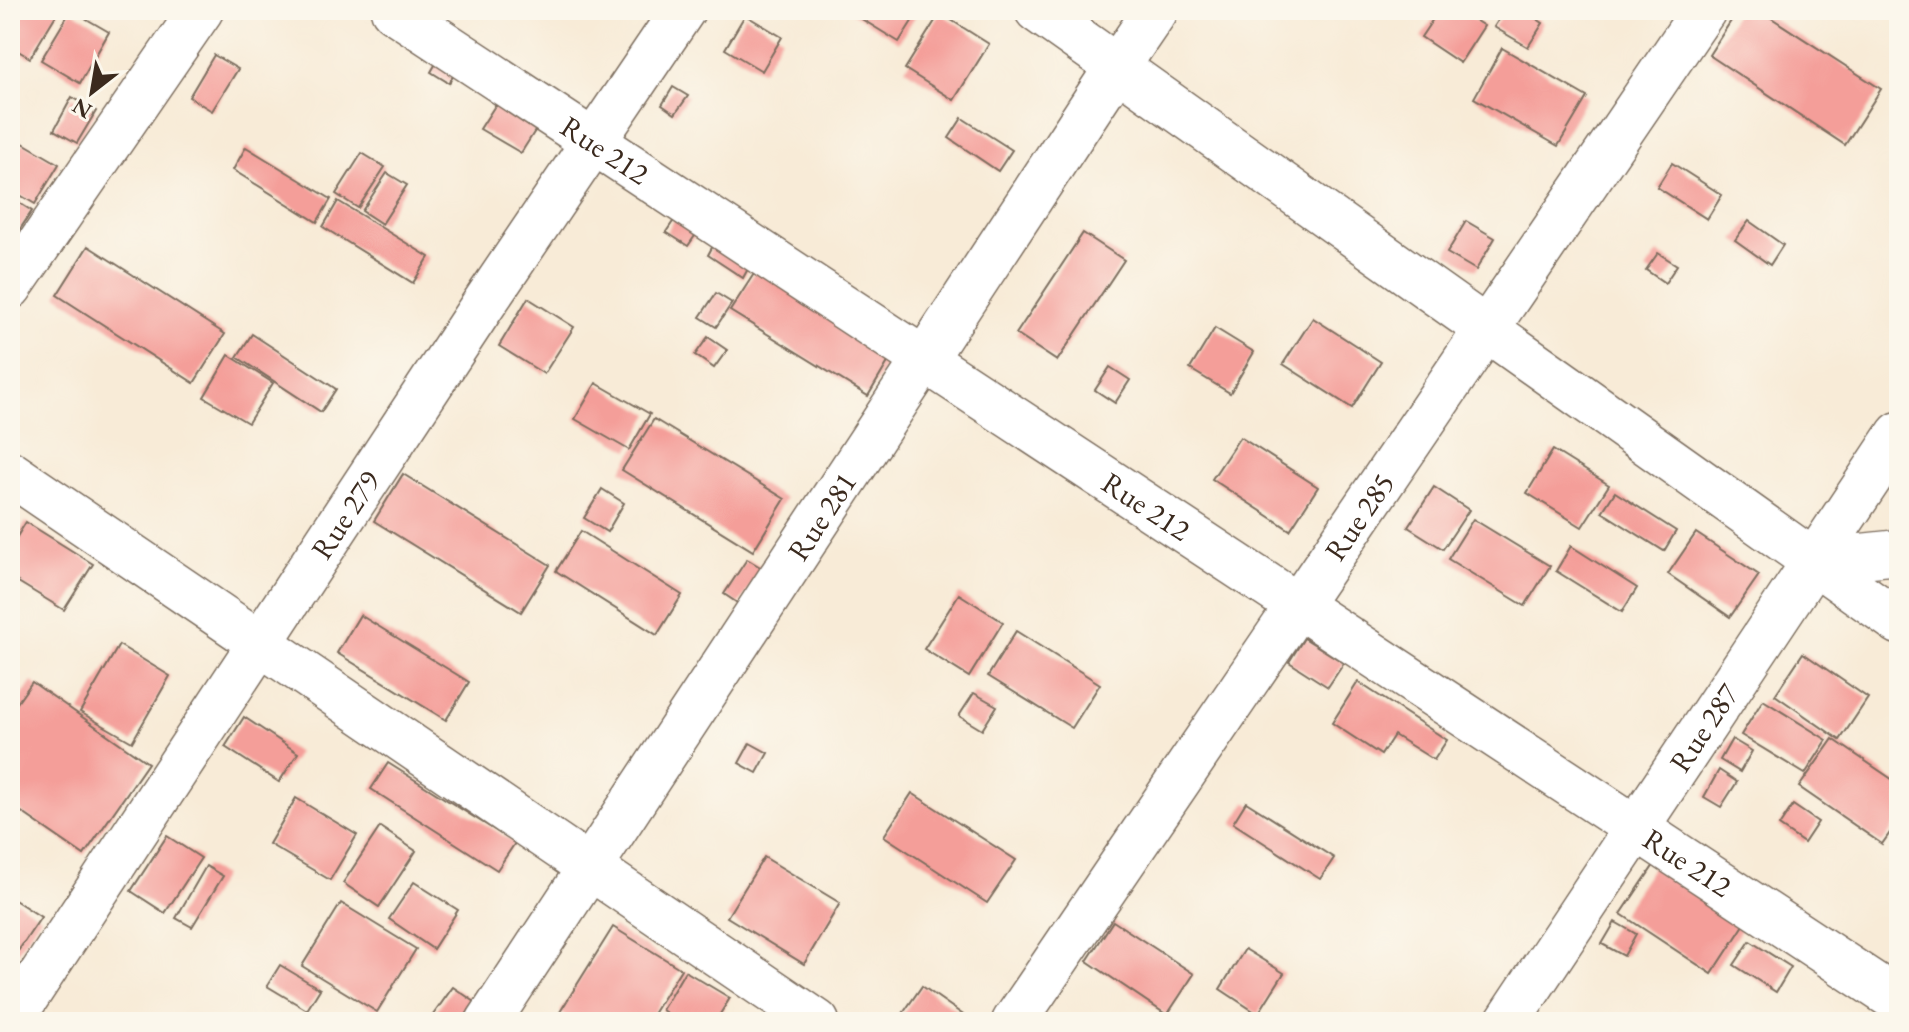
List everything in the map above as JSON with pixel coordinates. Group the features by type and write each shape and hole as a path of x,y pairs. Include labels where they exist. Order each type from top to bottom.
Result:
{"street":[{"path":"10,287 201,10"},
{"name":"Rue 212","path":"393,10 1899,1001"},
{"name":"Rue 279","path":"10,1022 481,308 683,10"},
{"path":"1037,10 1899,622"},
{"name":"Rue 281","path":"488,1022 1156,10"},
{"name":"Rue 285","path":"1014,1022 1704,10"},
{"name":"Rue 287","path":"1507,1022 1899,434"},
{"path":"10,473 817,1022"},
{"path":"1814,561 1899,552"}],"building":[{"path":"10,10 59,10 30,58 10,46"},
{"path":"71,10 109,32 80,83 41,60"},
{"path":"847,10 919,10 899,42"},
{"path":"1439,10 1459,10 1484,26 1460,63 1421,37"},
{"path":"1505,10 1523,10 1543,23 1528,47 1494,27"},
{"path":"1738,10 1759,10 1881,89 1845,145 1709,55"},
{"path":"940,13 989,44 954,100 905,69"},
{"path":"745,15 782,37 762,71 725,49"},
{"path":"446,46 464,57 449,83 431,72"},
{"path":"1502,48 1587,97 1558,146 1474,98"},
{"path":"214,55 238,69 212,111 189,97"},
{"path":"673,87 688,96 675,114 662,105"},
{"path":"505,90 545,115 521,153 480,129"},
{"path":"72,97 96,111 77,143 54,130"},
{"path":"962,118 1012,150 998,171 949,138"},
{"path":"23,143 59,164 35,204 10,189 10,164"},
{"path":"246,147 331,199 317,222 233,170"},
{"path":"362,153 385,167 358,208 336,194"},
{"path":"1672,163 1722,195 1707,219 1657,187"},
{"path":"387,173 407,185 382,224 362,211"},
{"path":"10,197 32,211 10,244"},
{"path":"338,201 429,257 413,283 323,227"},
{"path":"679,213 701,227 688,246 666,232"},
{"path":"1466,221 1495,238 1476,270 1447,253"},
{"path":"1749,221 1783,245 1770,265 1735,240"},
{"path":"1083,233 1124,260 1057,361 1016,334"},
{"path":"715,242 750,265 743,278 708,255"},
{"path":"88,246 225,334 194,383 57,295"},
{"path":"1658,253 1677,265 1665,283 1646,270"},
{"path":"757,269 894,352 868,396 730,311"},
{"path":"716,293 732,303 716,327 700,317"},
{"path":"528,298 574,327 544,374 499,346"},
{"path":"1313,318 1381,362 1352,408 1283,364"},
{"path":"1215,328 1254,352 1230,393 1190,369"},
{"path":"252,334 336,389 321,412 237,357"},
{"path":"708,337 727,350 714,368 695,355"},
{"path":"229,355 273,383 248,423 204,397"},
{"path":"1110,367 1130,380 1115,403 1095,390"},
{"path":"596,383 650,414 629,450 575,419"},
{"path":"654,419 785,499 753,551 622,470"},
{"path":"1240,437 1318,487 1290,530 1212,479"},
{"path":"1553,450 1609,485 1582,527 1527,493"},
{"path":"403,474 550,565 521,612 374,521"},
{"path":"1434,487 1469,510 1443,549 1408,527"},
{"path":"602,489 624,503 607,532 584,518"},
{"path":"1615,492 1676,531 1664,551 1602,512"},
{"path":"1473,519 1550,566 1525,606 1448,559"},
{"path":"26,522 93,564 64,610 10,577 10,548"},
{"path":"581,531 682,595 657,635 556,571"},
{"path":"1696,533 1759,575 1730,617 1668,574"},
{"path":"1571,546 1637,588 1622,612 1556,571"},
{"path":"747,559 762,568 739,604 724,594"},
{"path":"959,594 1003,622 969,677 924,649"},
{"path":"360,615 469,682 446,720 337,653"},
{"path":"1016,631 1100,684 1072,728 988,676"},
{"path":"1304,638 1344,663 1328,687 1289,662"},
{"path":"119,645 170,676 132,742 80,712"},
{"path":"1803,653 1868,698 1840,740 1775,695"},
{"path":"32,682 148,763 84,855 10,804 10,713"},
{"path":"1358,682 1447,740 1434,760 1394,735 1381,755 1332,723"},
{"path":"974,693 997,706 982,730 959,716"},
{"path":"1763,700 1827,740 1805,774 1741,735"},
{"path":"244,717 298,753 279,782 225,747"},
{"path":"1732,739 1752,751 1740,772 1720,760"},
{"path":"1833,739 1899,784 1899,820 1882,844 1799,787"},
{"path":"750,743 768,753 757,773 739,763"},
{"path":"388,763 515,843 497,870 371,789"},
{"path":"1719,770 1737,782 1721,807 1704,797"},
{"path":"912,793 1016,860 987,903 884,836"},
{"path":"296,798 357,835 330,880 269,844"},
{"path":"1246,802 1334,858 1320,879 1233,823"},
{"path":"1793,805 1818,822 1804,843 1779,826"},
{"path":"380,827 416,851 379,907 343,883"},
{"path":"167,836 201,858 165,913 131,891"},
{"path":"764,857 840,903 804,964 727,917"},
{"path":"1654,865 1744,925 1712,974 1621,914"},
{"path":"206,866 223,876 192,927 176,918"},
{"path":"414,882 458,910 433,949 389,919"},
{"path":"10,897 41,917 10,963"},
{"path":"341,903 416,949 377,1012 302,966"},
{"path":"1113,921 1194,974 1167,1015 1087,961"},
{"path":"1615,922 1636,934 1624,956 1602,944"},
{"path":"613,927 681,969 648,1022 575,1022 560,1012"},
{"path":"1750,941 1791,967 1776,992 1734,965"},
{"path":"1245,949 1284,973 1258,1014 1220,989"},
{"path":"280,965 320,989 307,1010 267,986"},
{"path":"685,971 730,998 715,1022 681,1022 662,1010"},
{"path":"922,986 969,1019 967,1022 897,1022"},
{"path":"453,987 475,1002 461,1022 428,1022"}]}
